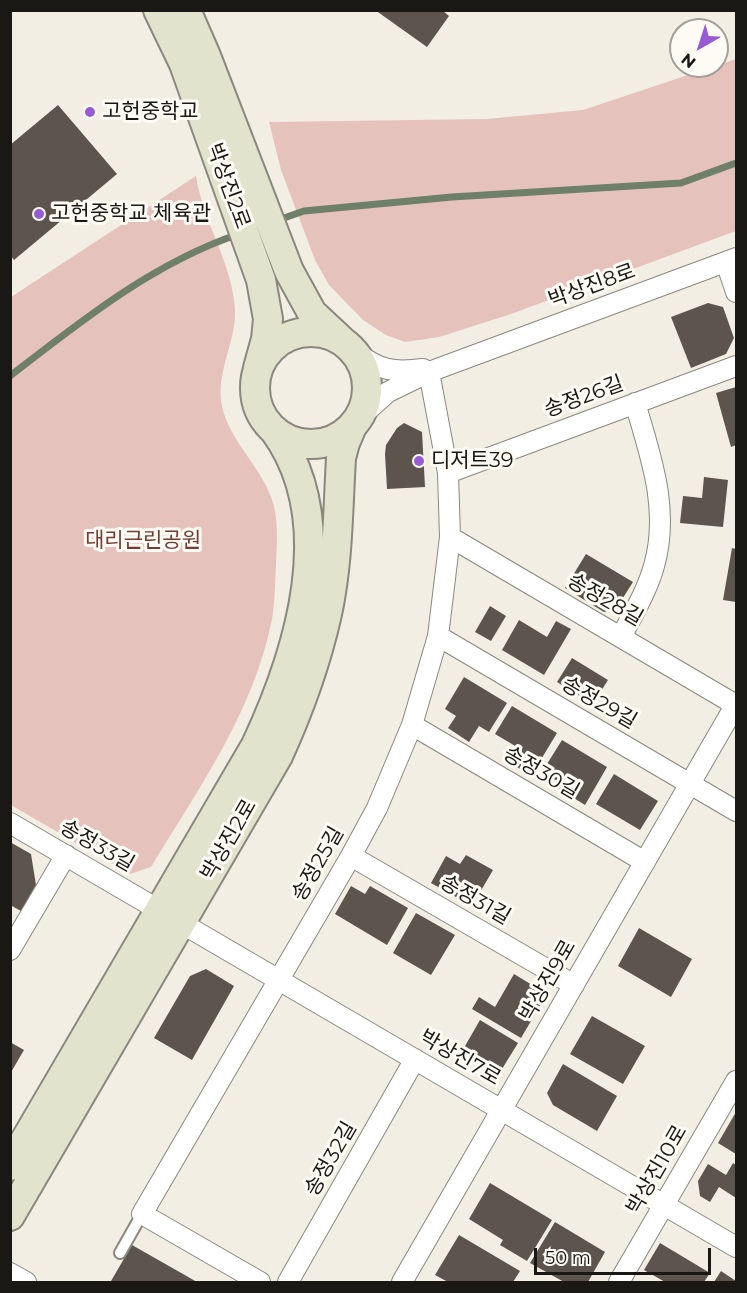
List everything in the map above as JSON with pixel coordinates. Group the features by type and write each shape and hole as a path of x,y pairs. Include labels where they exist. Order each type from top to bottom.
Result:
{"street":[{"name":"박상진2로","path":"10,1166 170,916 278,756 299,711 315,662 327,612 342,458 367,400 367,383 363,367 348,346 312,313 297,288 279,243 244,193 158,10"},
{"name":"박상진2로","path":"10,1216 170,916 256,745 276,702 303,607 308,566 307,510 302,487 286,447 263,418 256,402 255,385 267,339 268,319 261,280 252,253 244,193 206,56 186,10"},
{"name":"박상진8로","path":"356,422 388,392 429,372 731,260"},
{"path":"731,260 736,292"},
{"path":"258,369 266,354 278,342 293,335 310,332 327,334 348,346"},
{"name":"박상진8로","path":"348,346 372,364 388,371 406,371 464,359"},
{"name":"송정26길","path":"448,473 736,366"},
{"name":"송정25길","path":"142,1214 351,856 377,808 412,725 438,636 450,537 448,473 429,372"},
{"path":"621,637 645,591 654,565 659,537 658,485 635,403"},
{"name":"박상진2로","path":"274,430 288,440 304,445 321,444 337,439 356,422"},
{"name":"송정28길","path":"450,537 736,704"},
{"name":"송정29길","path":"438,636 736,811"},
{"name":"박상진9로","path":"402,1282 736,704"},
{"name":"송정30길","path":"412,725 645,862"},
{"name":"송정33길","path":"10,823 170,916"},
{"path":"10,950 66,855"},
{"name":"송정31길","path":"351,856 574,985"},
{"name":"박상진7로","path":"170,916 736,1247"},
{"name":"송정32길","path":"288,1282 415,1059"},
{"name":"박상진10로","path":"619,1282 736,1082"},
{"path":"142,1214 260,1282"},
{"path":"10,1274 26,1282"}],"lane":[{"path":"120,1252 142,1214"}],"green space":[{"path":"736,59 736,231 511,314 439,337 405,342 386,335 363,320 329,285 315,260 281,170 269,122 486,119 583,110 679,78 729,78 729,61"},
{"name":"대리근린공원","path":"196,176 205,210 229,277 235,311 232,336 222,374 221,400 224,414 228,425 266,486 275,513 277,539 274,605 264,653 223,748 151,867 130,874 11,805 11,297"}],"building":[{"path":"375,10 442,10 449,16 427,47"},
{"name":"고헌중학교 체육관","path":"58,105 117,174 14,260 10,255 10,145"},
{"path":"708,303 723,307 734,338 726,354 691,368 671,317"},
{"path":"736,387 736,445 731,447 716,393"},
{"path":"404,423 422,432 425,487 387,489 386,445 397,428"},
{"path":"704,477 728,480 723,527 680,523 683,496 702,498"},
{"path":"732,548 736,549 736,602 723,600"},
{"path":"586,554 633,582 616,609 604,612 565,588"},
{"path":"490,606 506,616 491,641 475,632"},
{"path":"519,620 547,637 556,621 571,629 544,675 502,650"},
{"path":"572,658 608,680 593,704 557,682"},
{"path":"464,677 507,703 489,732 479,726 469,742 448,728 456,716 445,709"},
{"path":"512,706 557,733 531,776 514,765 522,750 495,734"},
{"path":"562,740 607,767 585,805 558,788 561,783 542,772"},
{"path":"614,774 658,801 640,830 596,804"},
{"path":"10,842 31,854 36,885 21,911 10,905"},
{"path":"466,855 493,870 472,906 431,883 446,856 460,864"},
{"path":"351,886 365,894 370,886 408,908 387,945 335,914"},
{"path":"416,913 455,935 431,975 393,953"},
{"path":"639,928 692,959 671,997 618,966"},
{"path":"206,969 234,986 192,1060 154,1038 190,976"},
{"path":"514,974 547,994 521,1038 472,1009 479,997 495,1007"},
{"path":"592,1016 645,1046 623,1084 570,1054"},
{"path":"480,1020 518,1043 502,1069 496,1065 492,1071 461,1053"},
{"path":"10,1042 24,1050 10,1074"},
{"path":"563,1064 617,1096 597,1131 553,1105 547,1093"},
{"path":"736,1112 736,1154 718,1143"},
{"path":"733,1163 736,1165 736,1198 719,1187 710,1202 700,1196 698,1181 708,1164 726,1175"},
{"path":"490,1183 552,1220 527,1261 500,1245 503,1240 469,1219"},
{"path":"555,1222 605,1252 588,1282 564,1282 530,1263"},
{"path":"459,1235 520,1271 513,1282 448,1282 435,1275"},
{"path":"660,1243 710,1273 704,1282 665,1282 644,1270"},
{"path":"132,1245 197,1282 111,1281"},
{"path":"721,1271 736,1281 736,1282 714,1282"}],"waterway":[{"path":"278,220 304,211 452,197 681,183 736,163"},
{"path":"10,376 91,315 147,277 207,246 239,234"}],"place":[{"name":"고헌중학교","path":"90,112"},
{"name":"고헌중학교 체육관","path":"39,214"},
{"name":"디저트39","path":"419,461"}]}
